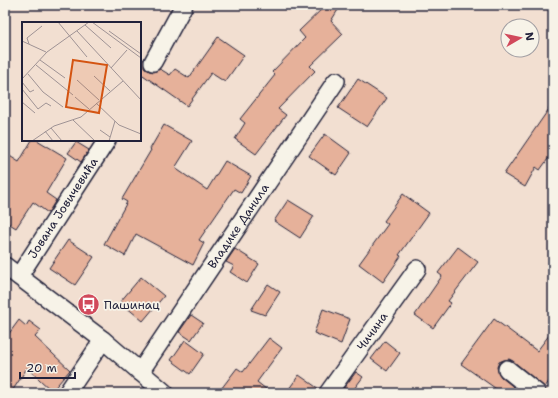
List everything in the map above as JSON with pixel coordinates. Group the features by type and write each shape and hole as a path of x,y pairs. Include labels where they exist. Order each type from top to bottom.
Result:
{"street":[{"path":"153,62 184,5"},
{"name":"Владике Данила","path":"140,372 336,81"},
{"name":"Јована Јовичевића","path":"19,276 106,141"},
{"path":"5,266 103,340 165,393"},
{"name":"Чичина","path":"328,393 417,269"},
{"path":"66,393 103,340"},
{"path":"507,370 537,393"}],"building":[{"path":"326,5 341,5 331,21 343,34 310,66 315,71 278,109 286,115 256,154 235,139 245,123 240,119 275,75 272,72 305,38 299,31"},
{"path":"218,37 244,55 225,82 211,73 187,106 141,74 141,58 144,60 144,67 149,71 154,72 160,69 170,75 175,69 189,78"},
{"path":"358,79 387,98 367,127 338,108"},
{"path":"553,103 553,152 540,170 536,167 525,187 504,174"},
{"path":"164,125 192,141 175,168 207,190 225,161 251,176 241,193 234,189 199,240 204,243 193,265 136,234 125,256 104,244 127,202 122,199"},
{"path":"325,134 351,153 336,175 309,156"},
{"path":"31,141 39,141 67,158 46,193 56,200 48,213 33,202 16,228 5,221 5,153 19,162"},
{"path":"76,142 89,150 81,162 68,153"},
{"path":"403,194 429,213 399,255 401,256 383,282 359,264 388,224 384,221"},
{"path":"288,200 314,216 300,238 274,221"},
{"path":"68,240 94,257 75,285 49,268"},
{"path":"458,247 478,262 448,301 451,303 433,328 415,315 442,276 438,273"},
{"path":"235,249 259,264 247,283 230,272 234,266 226,262"},
{"path":"141,277 164,296 143,321 120,302"},
{"path":"268,284 280,292 265,315 251,310"},
{"path":"323,309 350,319 341,344 314,333"},
{"path":"191,315 203,323 191,340 179,332"},
{"path":"494,319 537,351 553,330 553,376 545,387 509,359 499,362 497,367 498,372 501,377 521,393 502,393 461,364"},
{"path":"19,320 26,326 29,321 41,330 35,337 70,370 52,391 27,368 11,393 5,393 5,339"},
{"path":"269,338 282,348 257,382 271,393 218,393 237,368 243,372"},
{"path":"185,340 204,354 190,374 171,360"},
{"path":"385,341 400,353 387,371 371,359"},
{"path":"356,372 363,377 351,393 340,393"},
{"path":"299,375 319,389 318,393 286,393"}],"place":[{"name":"Пашинац","path":"89,305"}]}
